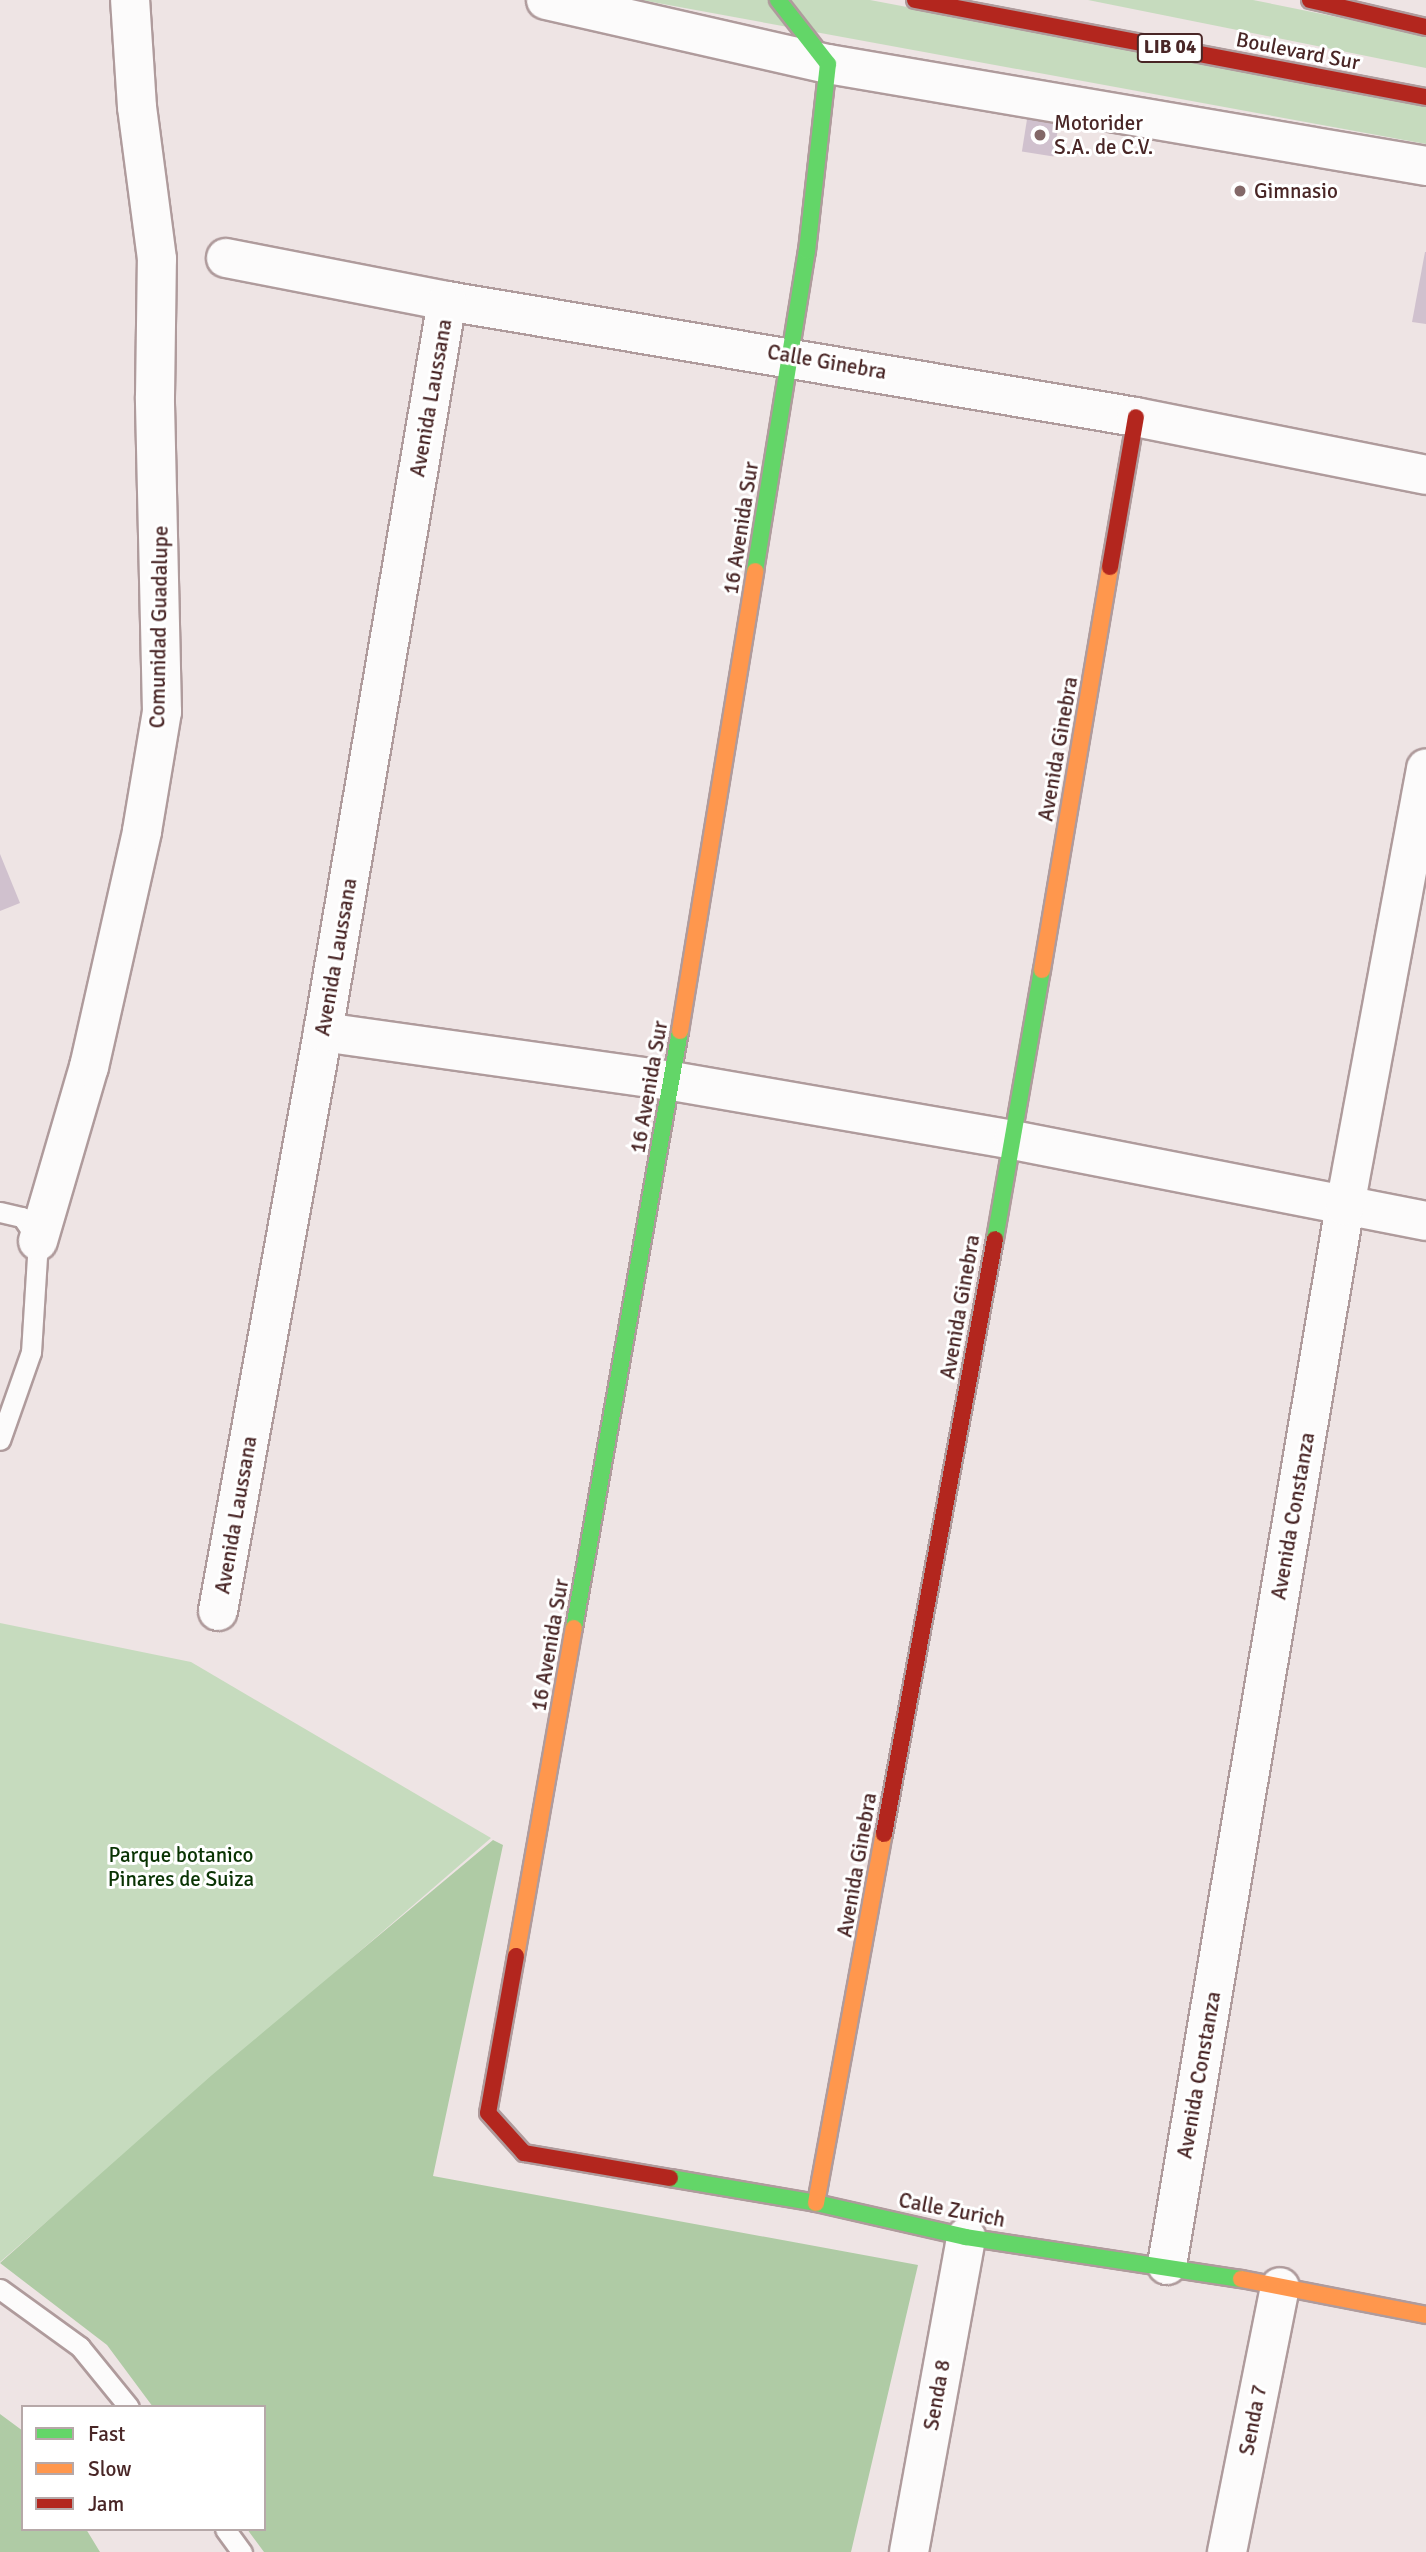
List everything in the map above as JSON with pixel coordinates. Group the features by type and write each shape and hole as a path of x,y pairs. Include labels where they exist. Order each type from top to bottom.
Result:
{"main road":[{"path":"778,0 828,64"},
{"name":"Boulevard Sur","path":"915,0 1426,97"},
{"path":"1310,0 1426,27"},
{"name":"16 Avenida Sur","path":"488,2113 672,1080 790,355 828,64"},
{"name":"Avenida Ginebra","path":"816,2203 1013,1140 1136,417"},
{"name":"Calle Zurich","path":"488,2113 524,2153 816,2203 966,2237 1167,2265 1426,2315"}],"street":[{"name":"Comunidad Guadalupe","path":"38,1241 89,1067 142,831 162,712 157,259 137,107 130,0"},
{"path":"546,0 828,64 1426,166"},
{"name":"Calle Ginebra","path":"226,258 447,301 790,355 1136,417 1426,475"},
{"name":"Avenida Laussana","path":"218,1611 323,1032 447,301"},
{"name":"Avenida Constanza","path":"1167,2265 1345,1206 1426,768"},
{"path":"323,1032 672,1080 1013,1140 1426,1221"},
{"name":"Senda 8","path":"909,2552 966,2237"},
{"name":"Senda 7","path":"1227,2552 1280,2287"}],"lane":[{"path":"0,1212 22,1217 38,1241 31,1352 0,1440"},
{"path":"0,2290 80,2347 127,2405"},
{"path":"226,2531 242,2552"}],"green space":[{"path":"641,0 870,0 1426,105 1426,144"},
{"path":"1088,0 1253,0 1426,35 1426,68"},
{"name":"Parque botanico Pinares de Suiza","path":"0,1623 191,1662 491,1838 0,2262"},
{"path":"493,1840 503,1845 433,2176 918,2265 851,2552 264,2552 248,2531 266,2531 266,2405 152,2405 107,2345 0,2263 212,2075"},
{"path":"0,2414 21,2430 21,2531 87,2531 100,2552 0,2552"}],"building":[{"name":"Motorider S.A. de C.V.","path":"1028,113 1060,118 1054,157 1022,152"},
{"path":"1426,252 1426,324 1412,322"},
{"path":"0,854 20,903 0,911"}],"traffic: fast":[{"path":"778,0 828,64"},
{"path":"755,571 807,251 828,64"},
{"path":"995,1239 1042,970"},
{"path":"574,1628 680,1031"},
{"path":"670,2178 816,2203 966,2237 1241,2279"}],"traffic: slow":[{"path":"1042,970 1110,567"},
{"path":"680,1031 755,571"},
{"path":"516,1956 574,1628"},
{"path":"816,2203 884,1834"},
{"path":"1241,2279 1426,2315"}],"traffic: jam":[{"path":"915,0 1426,97"},
{"path":"1310,0 1426,27"},
{"path":"1110,567 1136,417"},
{"path":"884,1834 995,1239"},
{"path":"516,1956 488,2113 524,2153 670,2178"}],"place":[{"name":"Motorider S.A. de C.V.","path":"1040,135"},
{"name":"Gimnasio","path":"1240,191"}]}
